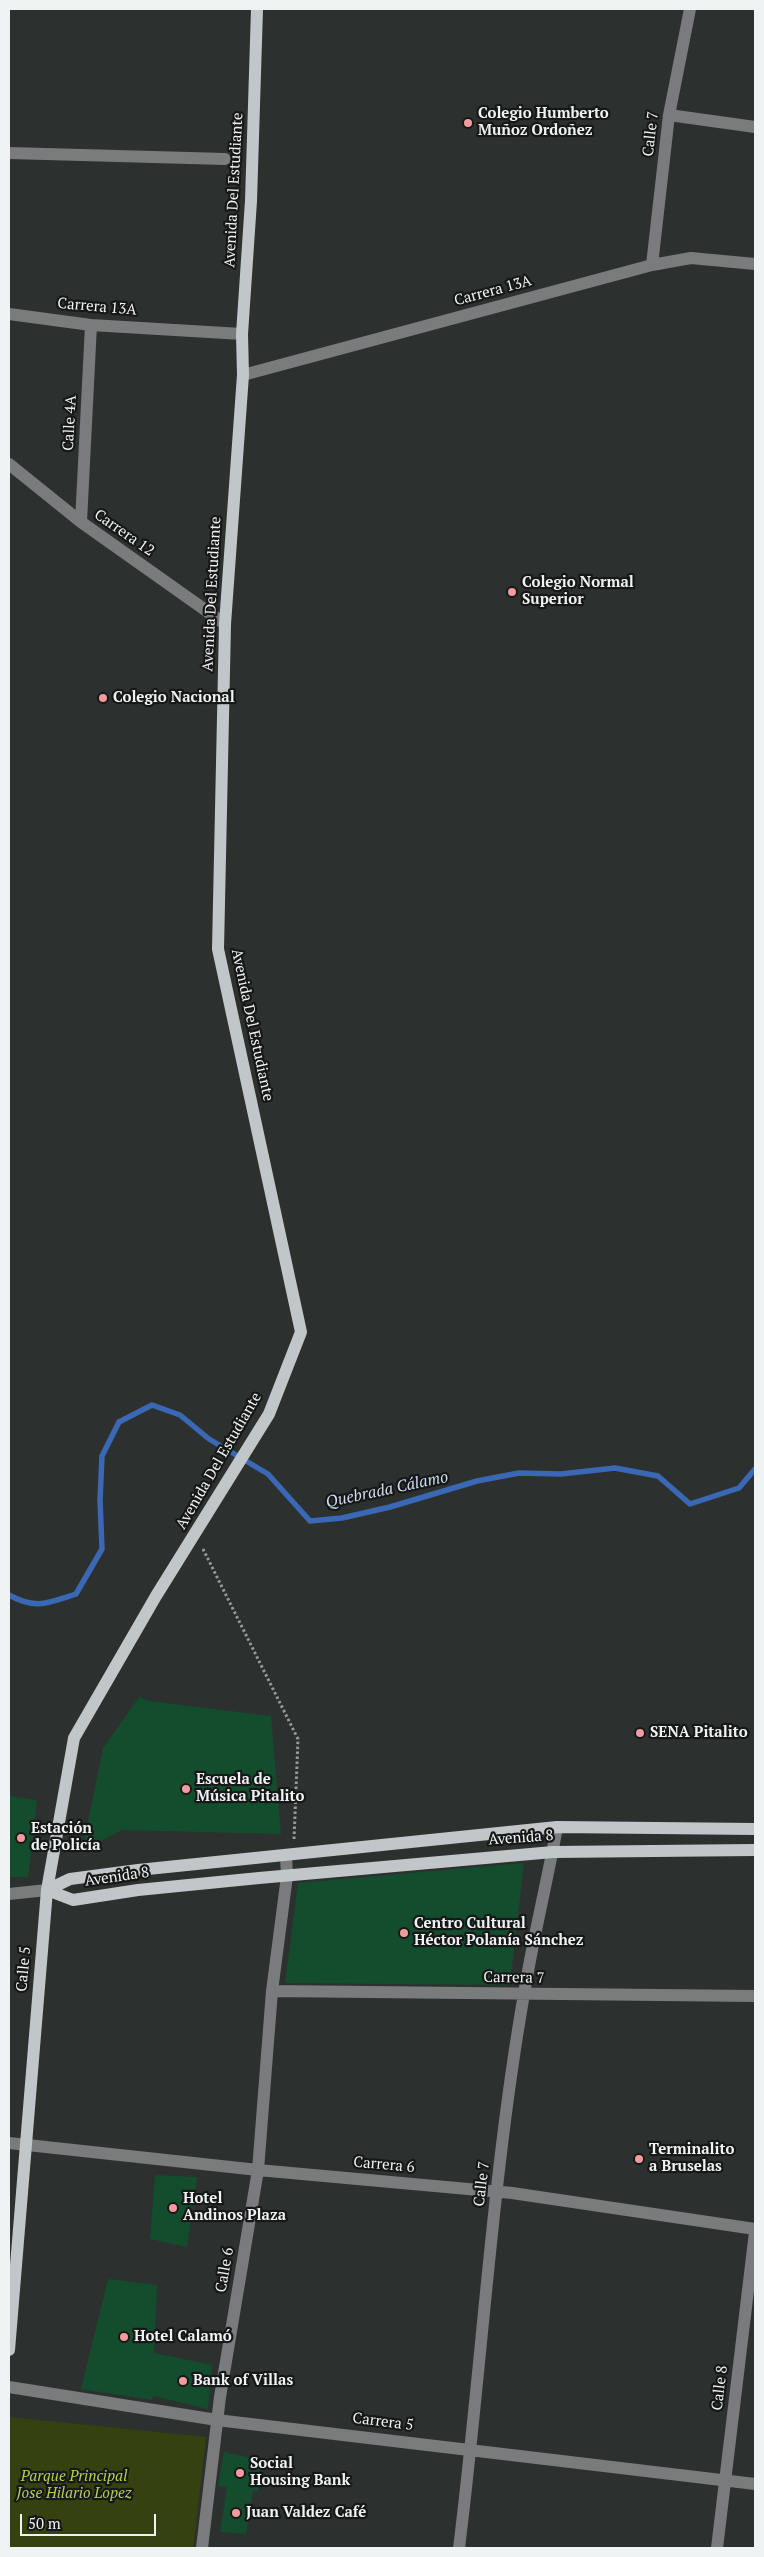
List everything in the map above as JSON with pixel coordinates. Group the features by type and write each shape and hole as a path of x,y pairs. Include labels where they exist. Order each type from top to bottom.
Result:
{"main road":[{"name":"Avenida Del Estudiante","path":"47,1890 74,1738 156,1596 231,1479 269,1414 301,1332 218,949 224,624 243,375 242,334 251,201 257,9"},
{"name":"Avenida 8","path":"47,1890 70,1879 557,1827 755,1829"},
{"name":"Avenida 8","path":"47,1890 73,1900 138,1890 553,1852 755,1850"},
{"name":"Calle 5","path":"9,2350 47,1890"}],"street":[{"name":"Calle 7","path":"652,265 669,115 690,9"},
{"path":"669,115 755,128"},
{"path":"9,153 225,159"},
{"name":"Carrera 13A","path":"243,375 652,265 690,258 755,264"},
{"name":"Carrera 13A","path":"9,314 91,325 242,334"},
{"name":"Calle 4A","path":"81,522 91,325"},
{"name":"Carrera 12","path":"9,464 81,522 224,624"},
{"name":"Calle 7","path":"459,2548 472,2449 497,2192 524,1994 557,1827"},
{"name":"Calle 6","path":"202,2548 217,2420 258,2170 272,1991 290,1856"},
{"path":"9,1894 47,1890"},
{"name":"Carrera 7","path":"272,1991 755,1996"},
{"name":"Carrera 6","path":"9,2142 258,2170 497,2192 755,2231"},
{"name":"Calle 8","path":"717,2548 755,2231"},
{"name":"Carrera 5","path":"9,2387 217,2420 755,2484"}],"path":[{"path":"195,1534 298,1739 290,1856"}],"green space":[{"name":"Parque Principal Jose Hilario Lopez","path":"9,2417 206,2437 193,2548 9,2548"}],"building":[{"name":"Escuela de Música Pitalito","path":"139,1697 149,1701 271,1716 281,1834 122,1830 82,1851 103,1748"},
{"name":"Estación de Policía","path":"9,1796 37,1800 28,1877 9,1877"},
{"name":"Centro Cultural Héctor Polanía Sánchez","path":"524,1863 510,1985 285,1983 298,1883"},
{"name":"Hotel Andinos Plaza","path":"155,2175 197,2177 187,2247 150,2239"},
{"name":"Hotel Calamó","path":"108,2279 157,2285 154,2353 212,2365 208,2409 153,2396 152,2400 81,2389"},
{"path":"224,2452 261,2460 258,2491 253,2491 246,2534 220,2532 227,2487 218,2486"}],"waterway":[{"name":"Quebrada Cálamo","path":"9,1595 18,1600 42,1604 76,1594 102,1549 100,1500 102,1456 119,1422 152,1405 180,1415 209,1439 268,1474 310,1521 342,1518 390,1507 477,1481 519,1473 561,1474 615,1468 658,1476 690,1504 739,1488 755,1469"}],"place":[{"name":"Colegio Humberto Muñoz Ordoñez","path":"468,123"},
{"name":"Colegio Normal Superior","path":"512,592"},
{"name":"Colegio Nacional","path":"103,698"},
{"name":"SENA Pitalito","path":"640,1733"},
{"name":"Escuela de Música Pitalito","path":"186,1789"},
{"name":"Estación de Policía","path":"21,1838"},
{"name":"Centro Cultural Héctor Polanía Sánchez","path":"404,1933"},
{"name":"Terminalito a Bruselas","path":"639,2159"},
{"name":"Hotel Andinos Plaza","path":"173,2208"},
{"name":"Hotel Calamó","path":"124,2337"},
{"name":"Bank of Villas","path":"183,2381"},
{"name":"Social Housing Bank","path":"240,2473"},
{"name":"Juan Valdez Café","path":"236,2513"}]}
